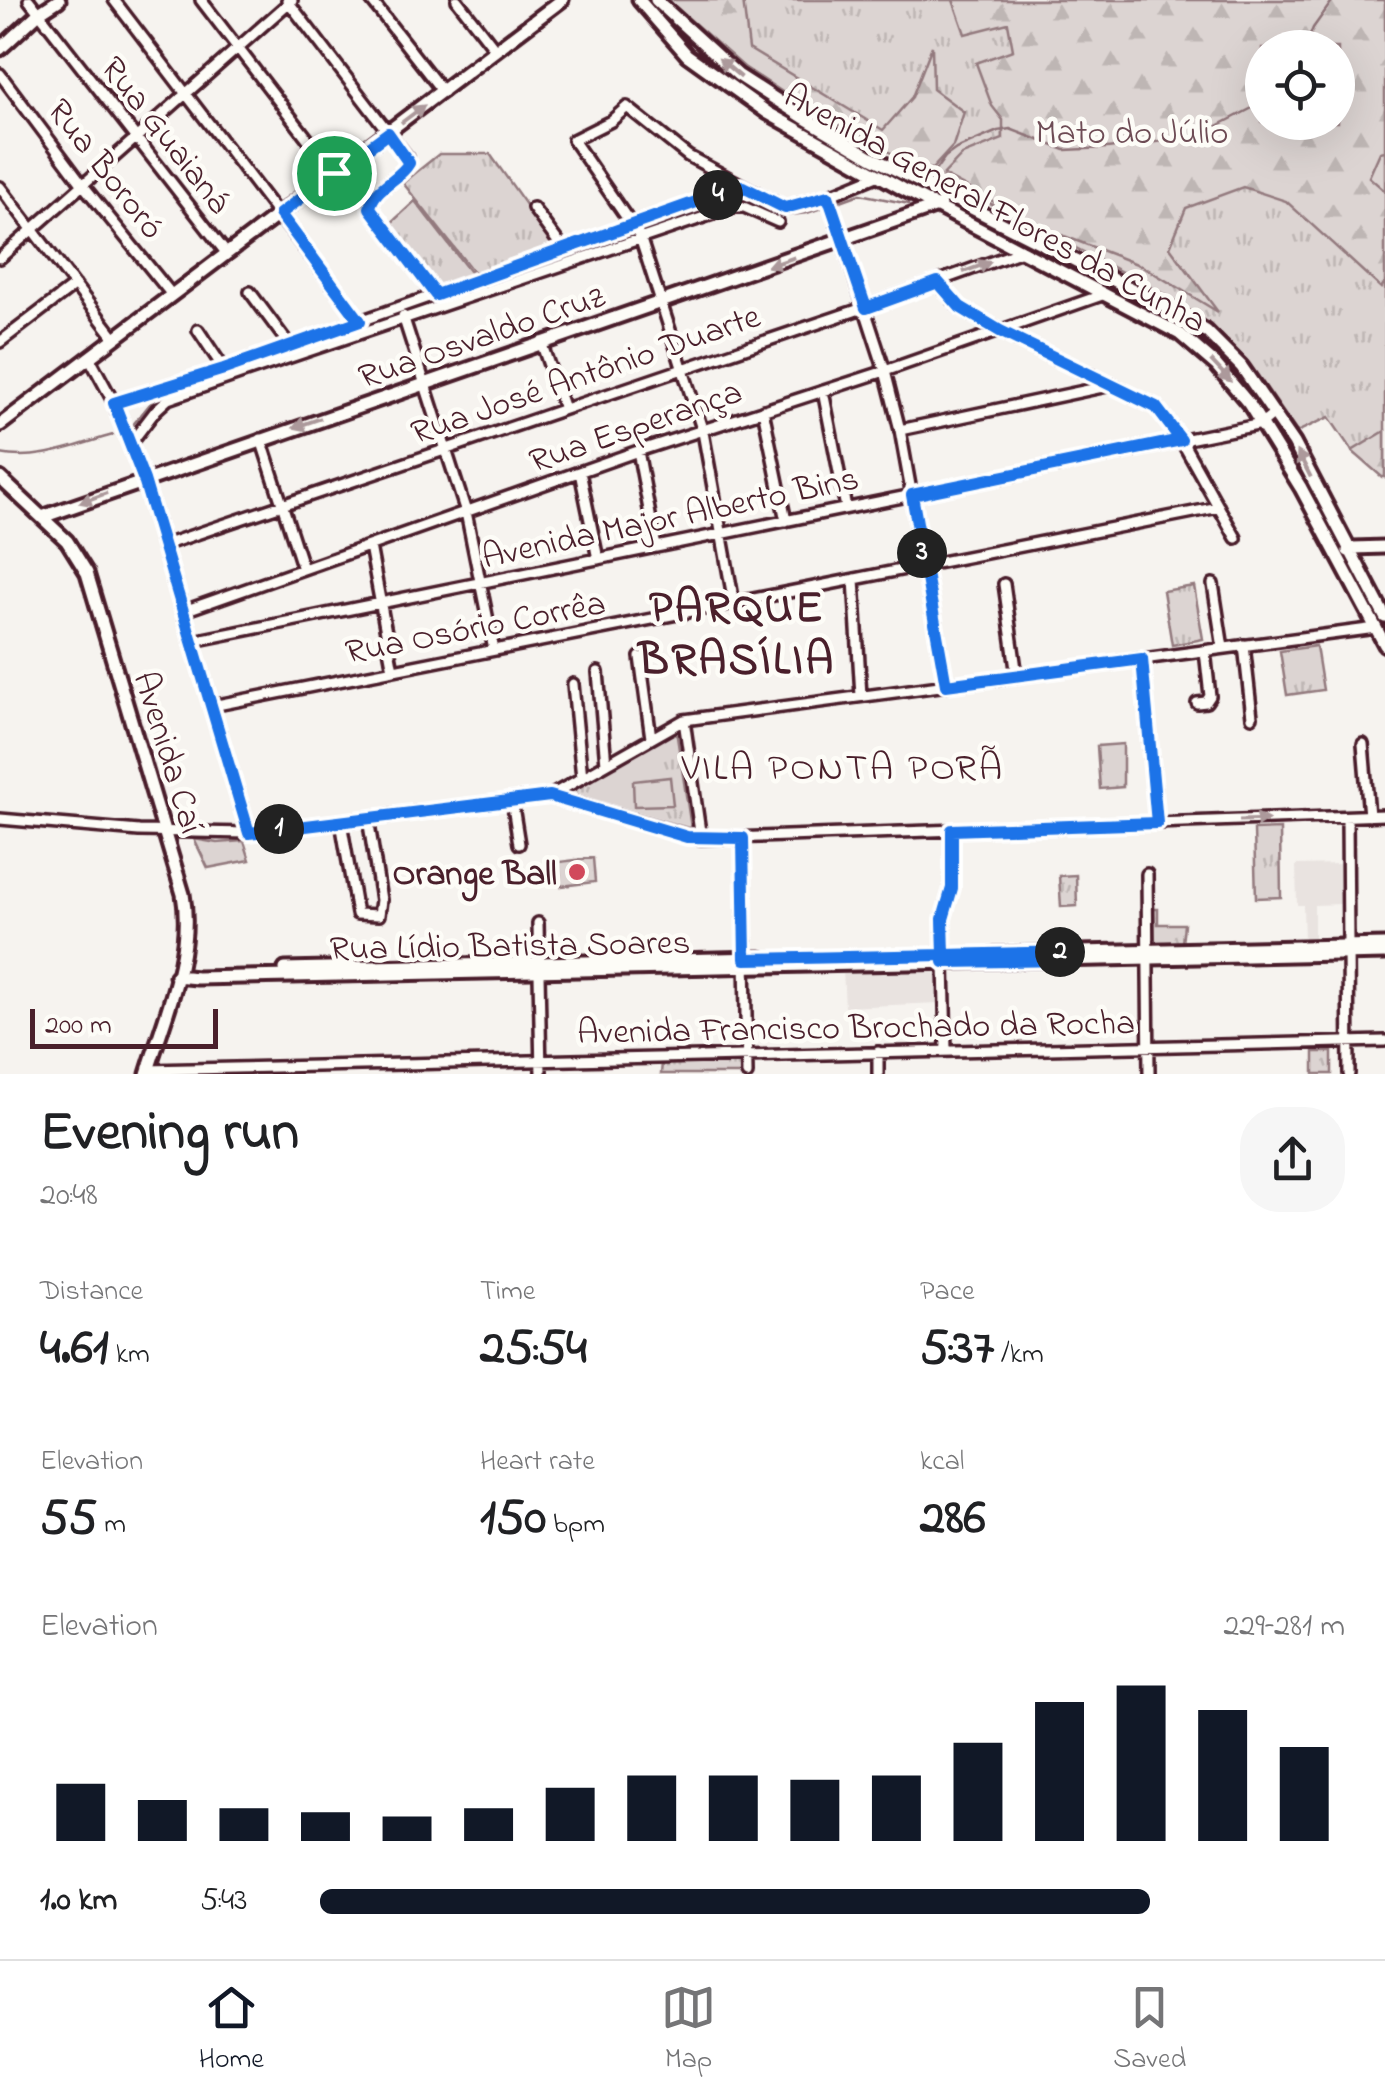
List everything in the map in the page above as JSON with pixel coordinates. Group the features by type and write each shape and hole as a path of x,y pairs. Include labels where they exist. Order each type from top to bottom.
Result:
{"main road":[{"path":"0,49 59,0"},
{"path":"0,426 443,92 547,4 562,0"},
{"name":"Avenida General Flores da Cunha","path":"639,0 688,55 768,112 904,189 1180,334 1216,365 1262,424 1301,488 1385,645"},
{"name":"Avenida General Flores da Cunha","path":"656,0 738,75 871,157 948,193 1206,331 1241,366 1294,444 1385,617"},
{"path":"871,157 879,175"},
{"path":"939,207 948,193"},
{"name":"Rua Osvaldo Cruz","path":"42,517 939,207"},
{"name":"Avenida Caí","path":"0,478 67,541 88,573 186,905 186,932 177,972 148,1072"},
{"path":"1342,564 1348,551 1385,547"},
{"name":"Rua Lídio Batista Soares","path":"1346,950 1385,945"},
{"name":"Rua Lídio Batista Soares","path":"177,972 1346,950 1385,953"}],"street":[{"name":"Rua Guaianá","path":"29,0 134,140 227,254"},
{"path":"114,0 360,321"},
{"path":"201,0 334,173"},
{"path":"371,0 443,92"},
{"path":"457,0 495,49"},
{"path":"0,258 290,1 409,163 403,173 374,195 370,208 436,295"},
{"name":"Rua Bororó","path":"0,74 172,296"},
{"path":"734,603 702,432 685,368 638,231 573,140 611,121 627,107 778,222"},
{"path":"130,444 168,399 402,313 745,196 785,208 830,203 879,175"},
{"path":"0,187 115,338"},
{"path":"114,403 360,321 402,313 436,295 564,250 734,206 745,196"},
{"path":"830,203 886,371 946,685"},
{"path":"533,208 564,250"},
{"name":"Rua José Antônio Duarte","path":"164,546 866,308 1022,250"},
{"path":"938,282 960,307 1000,331 1156,407 1181,440 1236,538"},
{"path":"0,342 76,285"},
{"path":"250,292 290,346"},
{"name":"Rua Esperança","path":"184,611 638,451 886,371 1104,294"},
{"path":"402,313 466,512 494,650"},
{"path":"198,330 224,369"},
{"path":"541,342 564,409"},
{"path":"89,357 114,403 144,480 249,833"},
{"path":"900,430 1115,385"},
{"path":"823,391 846,508"},
{"path":"763,410 786,520"},
{"name":"Avenida Major Alberto Bins","path":"192,641 1262,424 1274,414"},
{"path":"261,439 303,569"},
{"path":"638,451 656,547"},
{"path":"580,472 598,559"},
{"name":"Rua Osório Corrêa","path":"212,706 1219,507"},
{"path":"370,546 393,670"},
{"path":"854,579 860,696"},
{"path":"1004,584 1016,676"},
{"path":"1214,584 1223,648"},
{"path":"550,796 684,720 1376,628"},
{"path":"1244,646 1252,717"},
{"path":"1197,703 1206,702 1210,696 1205,650"},
{"path":"640,657 651,738"},
{"path":"1142,659 1157,823"},
{"path":"598,672 606,764"},
{"path":"572,684 582,778"},
{"path":"684,720 701,839"},
{"path":"1363,744 1369,816"},
{"path":"0,819 249,833 550,796 701,839 1385,815"},
{"path":"512,800 518,844"},
{"path":"1347,816 1349,1074"},
{"path":"341,822 358,916 379,915 381,900 368,818"},
{"path":"946,1050 943,919 952,888 952,830"},
{"path":"743,838 747,1074"},
{"path":"1147,874 1148,1074"},
{"path":"538,923 540,1074"},
{"name":"Avenida Francisco Brochado da Rocha","path":"148,1072 1385,1041"},
{"path":"878,1052 878,1074"}],"shaded area":[{"path":"1342,864 1342,904 1314,905 1314,941 1304,942 1303,905 1297,905 1296,865"},
{"path":"938,966 939,1003 845,1007 843,969"}],"green space":[{"name":"Mato do Júlio","path":"668,0 1385,0 1385,477 1352,451 1329,417 1297,432 1250,364 1212,325 1162,293 807,108 744,67"},
{"path":"668,0 743,0 749,49 883,130 912,97 932,46 933,89 964,112 953,146 932,169 919,168 807,108 744,67"},
{"path":"953,0 1385,0 1385,151 1380,152 1369,177 1385,191 1385,282 1381,288 1286,201 1243,187 1186,208 1170,247 1218,312 1142,266 1046,229 943,175 962,155 1003,139 1003,120 992,106 976,63 1013,50 1008,23 965,34"},
{"path":"439,154 490,154 556,247 475,274 403,183"},
{"path":"415,201 473,276 436,291 388,226"},
{"path":"1385,431 1385,477 1382,477 1352,451"},
{"path":"1194,586 1203,639 1172,645 1163,591"},
{"path":"1316,646 1323,690 1287,695 1280,651"},
{"path":"676,730 692,834 562,794"},
{"path":"1123,744 1123,787 1100,789 1097,746"},
{"path":"670,777 673,805 634,806 633,781"},
{"path":"1280,829 1281,897 1256,898 1254,830"},
{"path":"194,839 217,843 244,841 250,860 208,868"},
{"name":"Orange Ball","path":"593,858 595,882 561,886 559,862"},
{"path":"1076,875 1077,906 1061,907 1059,876"},
{"path":"1154,909 1158,909 1158,924 1184,924 1182,944 1155,945"},
{"path":"1314,1052 1332,1052 1332,1074 1314,1074"},
{"path":"747,1055 747,1074 661,1074 666,1058"}],"waterway":[{"path":"1312,30 1333,0"},
{"path":"932,175 956,149 998,131 1010,129 1065,150 1107,148 1196,137 1245,112"},
{"path":"835,203 860,194 909,204"},
{"path":"641,231 732,199 756,202 782,216 827,206"},
{"path":"276,355 633,234"},
{"path":"131,427 154,399 202,380"},
{"path":"0,454 43,454 113,435"}],"place":[{"name":"Orange Ball","path":"577,872"}],"district":[{"name":"PARQUE BRASÍLIA","path":"737,631"},
{"name":"VILA PONTA PORÃ","path":"842,766"}],"route":[{"path":"334,173 280,214 360,321 114,403 144,480 249,833 550,796 687,837 743,838 745,959 944,955 944,962 1070,960 1070,952 944,955 943,919 952,888 952,830 1157,823 1142,659 946,685 912,495 1181,440 1160,411 1115,385 1000,331 960,307 938,282 866,308 828,196 785,208 741,186 436,295 370,208 374,195 403,173 409,163 388,133 334,173"}]}
